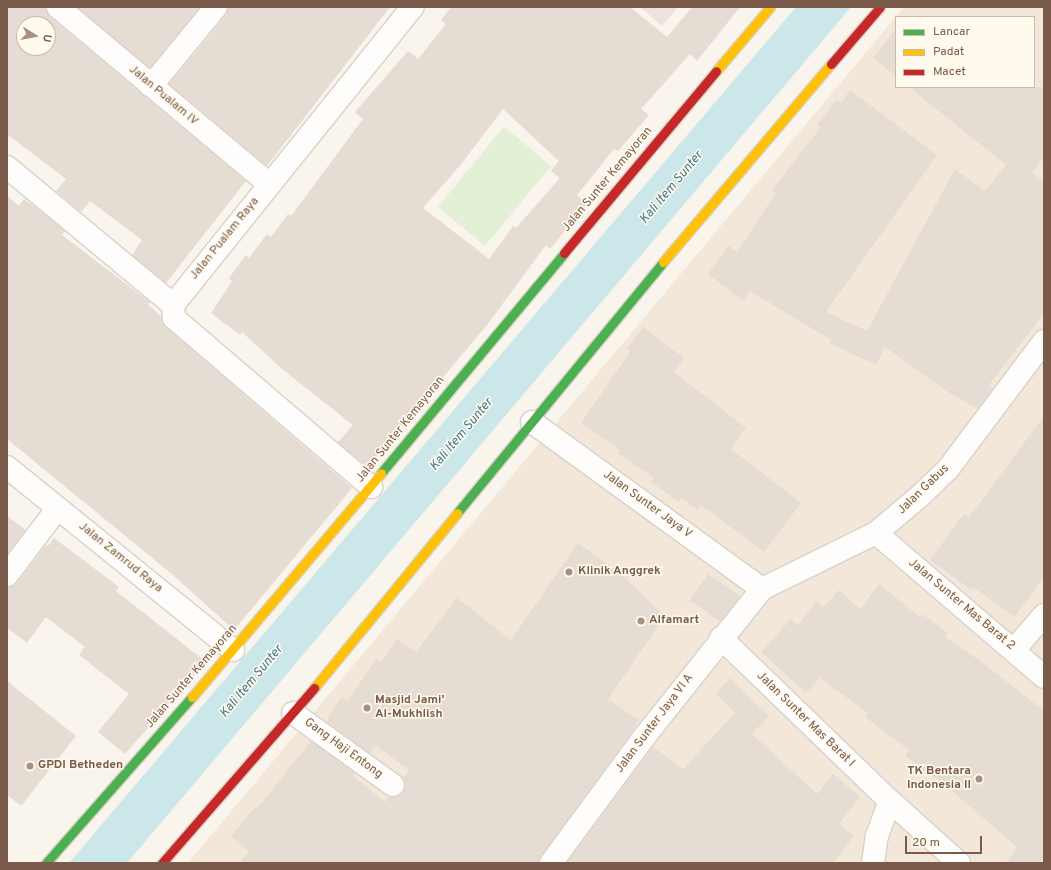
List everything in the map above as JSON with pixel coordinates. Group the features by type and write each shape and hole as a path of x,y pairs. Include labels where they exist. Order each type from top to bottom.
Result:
{"main road":[{"name":"Jalan Sunter Kemayoran","path":"46,863 233,650 371,487 770,7"},
{"path":"162,863 293,713 662,263 880,7"}],"street":[{"name":"Jalan Pualam IV","path":"58,7 269,184"},
{"path":"151,86 216,7"},
{"name":"Jalan Pualam Raya","path":"173,305 413,7"},
{"path":"7,167 173,305 174,318 371,487"},
{"name":"Jalan Gabus","path":"762,589 876,534 948,469 1044,341"},
{"name":"Jalan Sunter Jaya V","path":"532,422 762,589"},
{"name":"Jalan Zamrud Raya","path":"7,467 233,650"},
{"path":"7,574 58,508"},
{"name":"Jalan Sunter Mas Barat 2","path":"876,534 1044,677"},
{"name":"Jalan Sunter Jaya VI A","path":"551,863 721,638 762,589"},
{"path":"1014,650 1044,615"},
{"name":"Jalan Sunter Mas Barat I","path":"721,638 890,801 959,863"},
{"name":"Gang Haji Entong","path":"293,713 393,785"},
{"path":"873,863 877,836 890,801"}],"shaded area":[{"path":"640,7 678,7 662,26"},
{"path":"904,7 1044,7 1044,863 188,863 895,18 895,88 1035,88 1035,16 896,16"}],"green space":[{"path":"504,126 551,166 485,246 438,207"}],"water":[{"name":"Kali Item Sunter","path":"796,7 851,7 127,863 69,863"}],"building":[{"path":"7,7 46,7 50,16 16,16 16,56 56,56 56,22 246,181 166,283 132,255 142,240 90,201 81,212 56,191 66,179 7,134"},
{"path":"77,7 200,7 150,68"},
{"path":"228,7 390,7 267,166 169,84 226,15"},
{"path":"451,7 630,7 667,37 692,7 740,7 697,61 690,54 641,109 649,115 618,151 614,149 577,195 587,204 550,249 546,245 487,325 367,467 338,442 353,425 282,369 242,332 240,335 211,313 232,281 229,278 246,255 249,258 267,234 271,237 288,214 291,216 363,119 355,112 408,51 418,59 446,24 441,20","holes":["503,109 559,161 551,171 560,178 516,228 513,226 489,259 423,208 462,163"]},
{"path":"895,30 895,75 873,58"},
{"path":"1044,87 1044,157 1032,172 1044,182 1044,313 989,385 993,388 978,409 948,392 885,347 876,365 830,343 831,340 750,291 743,301 708,274 729,246 737,252 776,193 772,190 821,127 817,124 837,100 841,103 850,90 937,155 826,312 867,331 955,169 985,191 1006,165 910,88"},
{"path":"7,196 19,206 24,199 65,231 62,235 150,302 148,305 161,316 166,327 352,488 234,630 173,575 7,439"},
{"path":"643,327 684,358 674,372 746,428 731,449 801,503 764,552 701,505 698,510 681,498 678,501 651,482 654,478 618,453 620,450 581,423 630,352 627,349"},
{"path":"1044,416 1044,577 1015,617 973,587 971,590 930,560 964,514 969,517"},
{"path":"7,516 26,530 7,554"},
{"path":"54,538 119,587 116,591 206,662 125,754 98,732 129,694 79,655 85,647 46,617 27,643 7,628 7,587 17,583 46,545 48,546"},
{"path":"578,543 618,571 665,616 608,699 638,720 632,732 541,856 539,863 240,863 249,851 231,836 255,807 257,809 311,741 355,773 353,776 385,802 389,797 398,797 403,793 405,786 403,778 409,770 375,745 370,753 327,722 329,715 342,697 347,701 377,659 381,662 397,639 416,652 457,598 511,640"},
{"path":"708,574 740,596 720,622 690,600"},
{"path":"879,584 920,617 922,614 948,633 945,637 979,660 1044,711 1044,863 1006,863 1018,848 944,784 905,756 909,750 865,717 868,713 820,678 806,693 761,652 791,619 798,625 817,601 824,607 839,590 860,609"},
{"path":"730,678 769,716 752,734 817,794 833,774 860,797 839,824 854,836 833,863 567,863 653,747 683,769 735,713 716,694"},
{"name":"GPDI Betheden","path":"7,681 76,736 21,806 7,795"}],"traffic: fast":[{"path":"381,473 564,253"},
{"path":"457,513 663,262"},
{"path":"46,863 192,697"}],"traffic: slow":[{"path":"716,71 770,7"},
{"path":"663,262 831,64"},
{"path":"192,697 381,473"},
{"path":"314,688 457,513"}],"traffic: jam":[{"path":"831,64 880,7"},
{"path":"564,253 716,71"},
{"path":"162,863 314,688"}],"place":[{"name":"Klinik Anggrek","path":"569,572"},
{"name":"Alfamart","path":"641,621"},
{"name":"Masjid Jami' Al-Mukhlish","path":"367,708"},
{"name":"GPDI Betheden","path":"30,766"},
{"name":"TK Bentara Indonesia II","path":"979,779"}]}
